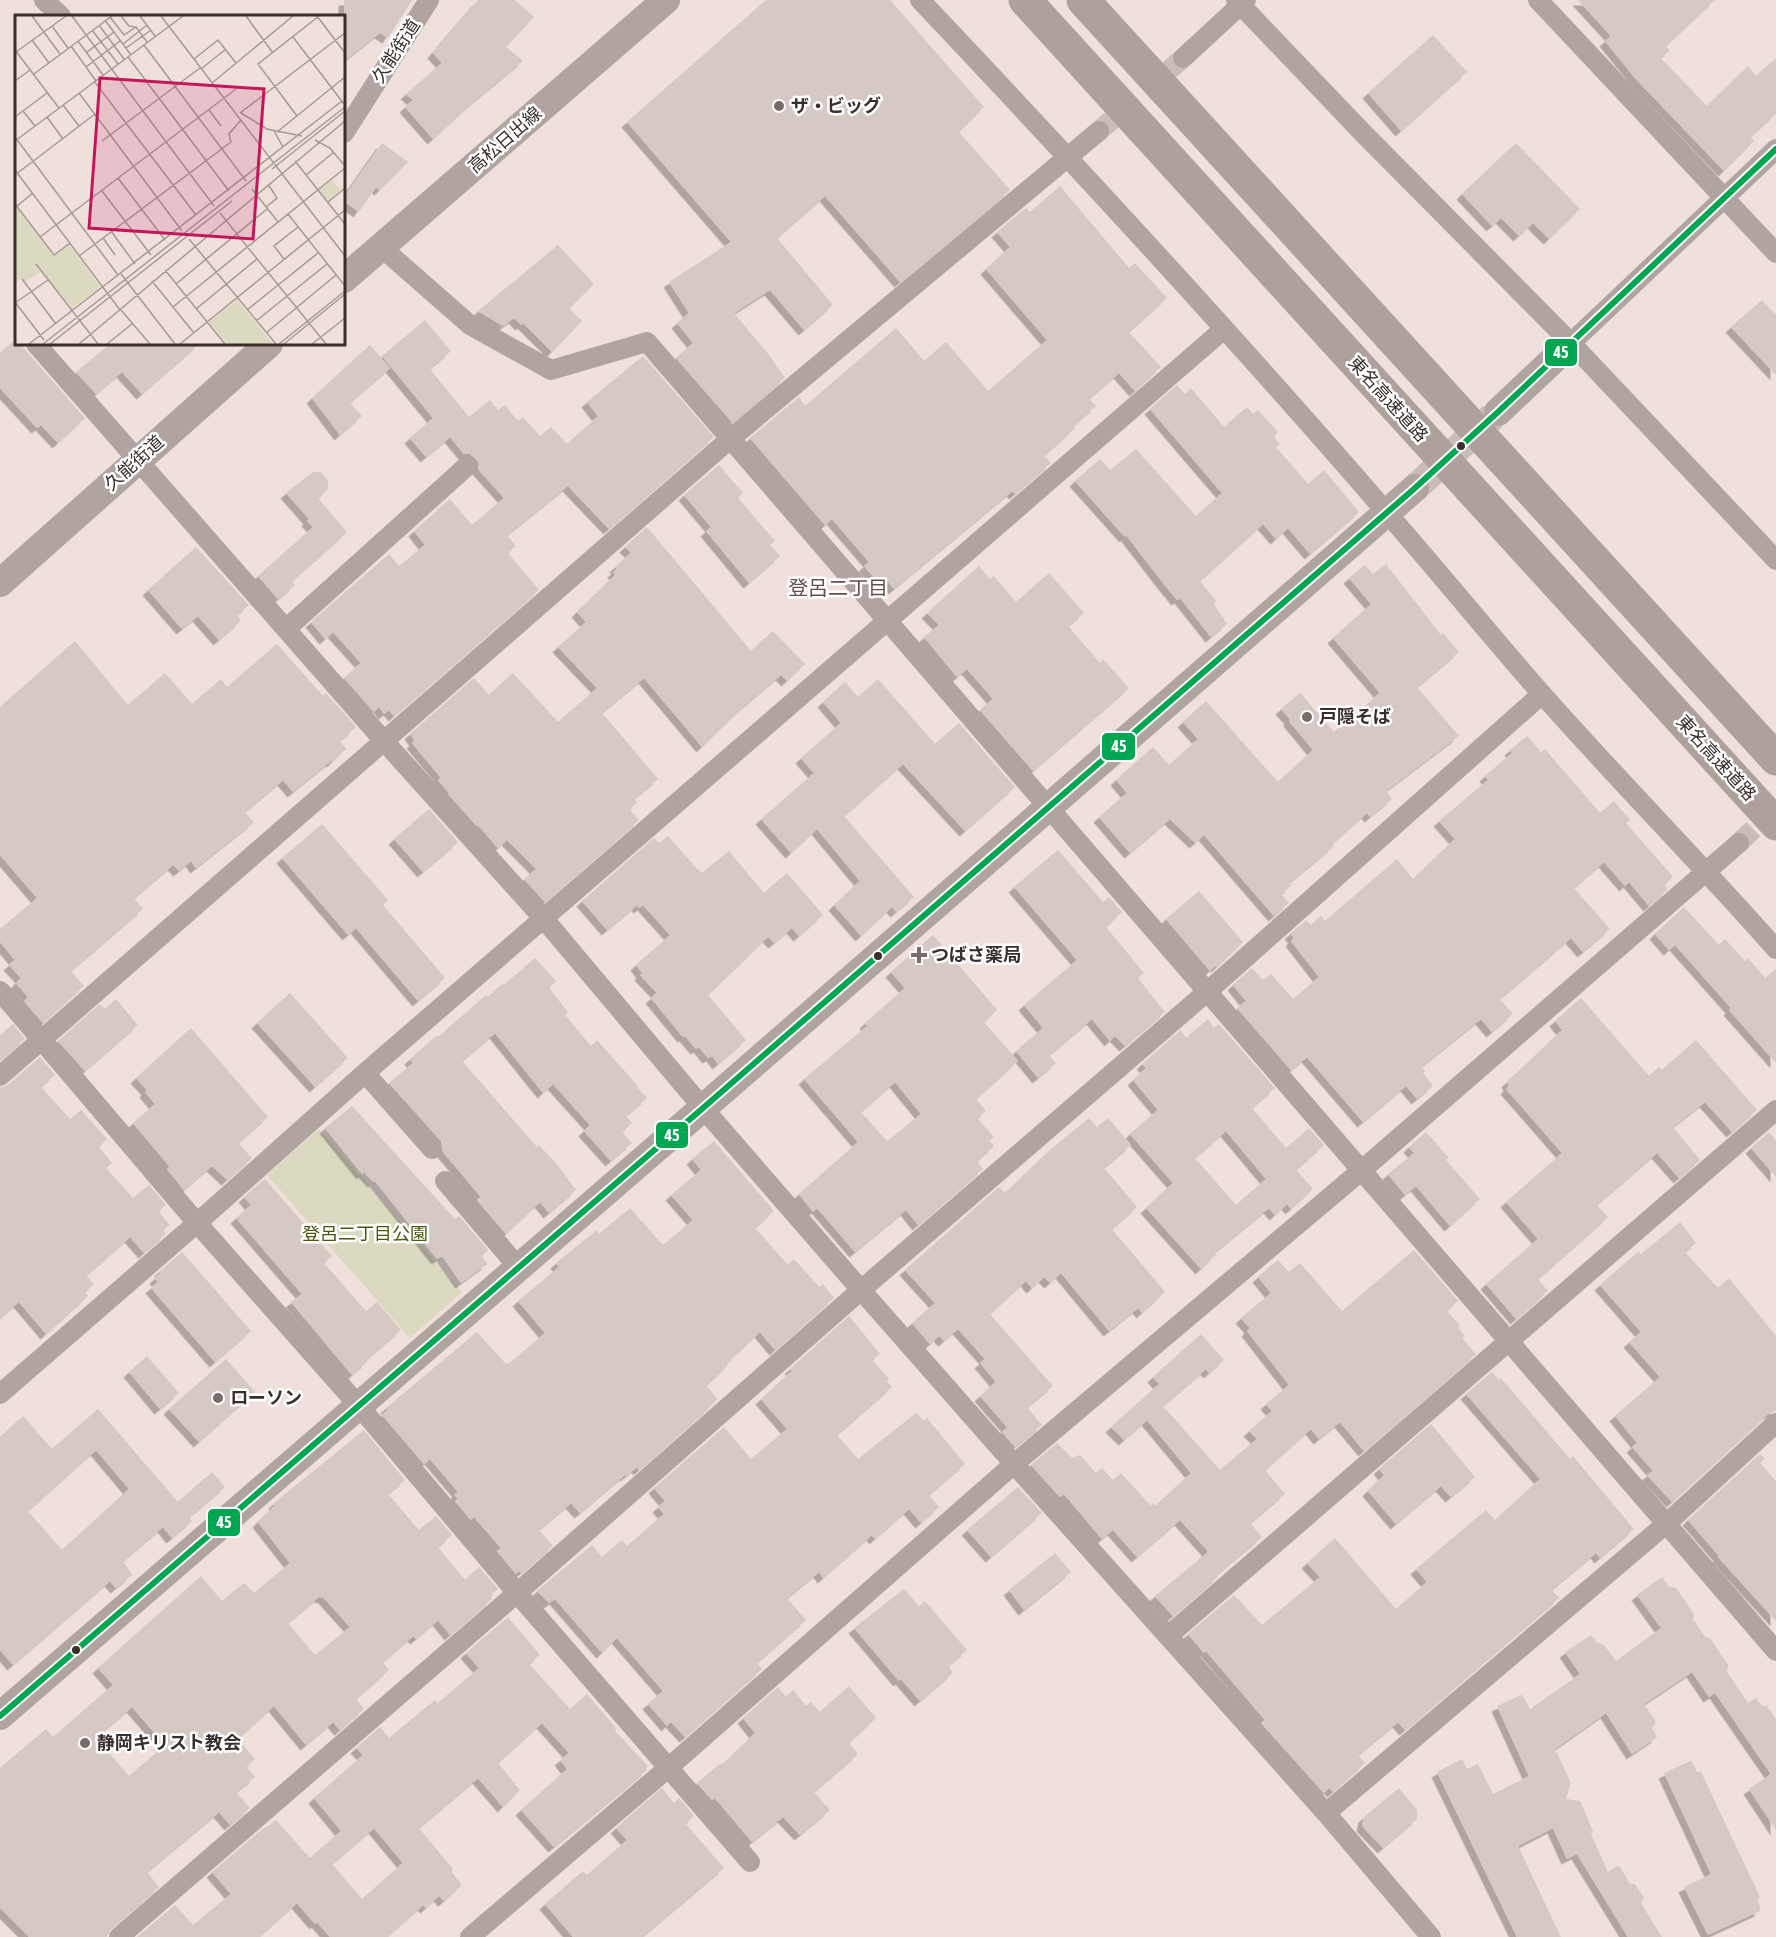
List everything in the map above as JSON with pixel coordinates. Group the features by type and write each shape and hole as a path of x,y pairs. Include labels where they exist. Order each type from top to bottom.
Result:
{"highway":[{"name":"東名高速道路","path":"1025,0 1776,824"},
{"path":"1083,0 1776,759"}],"street":[{"path":"44,0 60,15"},
{"name":"久能街道","path":"345,130 429,0"},
{"name":"高松日出線","path":"345,278 666,0"},
{"path":"920,0 1068,156 1387,512 1542,694 1707,871 1776,949"},
{"path":"1538,0 1776,253"},
{"path":"1184,58 1241,2 1362,132 1571,343 1776,560"},
{"path":"0,1076 730,440 1099,131"},
{"path":"1498,412 1776,149"},
{"path":"381,247 470,325 552,370 647,342 1776,1651"},
{"path":"0,1394 365,1073 1224,329"},
{"path":"37,345 384,741 544,919 703,1108 861,1290 1326,1813 1431,1937"},
{"name":"久能街道","path":"0,583 268,345"},
{"path":"286,629 467,466"},
{"path":"0,1716 1415,488"},
{"path":"119,1937 517,1593 861,1290 1208,991 1542,694"},
{"path":"470,1937 1014,1464 1362,1170 1739,843"},
{"path":"0,991 197,1223 359,1406 750,1862"},
{"path":"365,1073 432,1149"},
{"path":"1168,1636 1776,1110"},
{"path":"445,1181 518,1267"},
{"path":"1326,1813 1666,1524 1776,1423"}],"green space":[{"name":"登呂二丁目公園","path":"319,1129 462,1292 410,1338 267,1175"}],"building":[{"path":"344,0 412,0 388,38 380,33 345,60"},
{"path":"478,0 515,0 534,17 506,47 523,61 433,139 405,107 413,100 406,94 442,63 433,53"},
{"path":"766,0 890,0 984,107 959,132 1010,190 900,282 825,196 777,238 833,305 804,330 770,290 734,313 785,378 732,422 676,358 693,343 677,323 689,313 669,282 731,242 627,122"},
{"path":"1578,0 1715,0 1666,46 1670,50 1661,58 1707,106 1748,66 1756,76 1776,58 1776,114 1750,137 1754,141 1724,171 1635,78 1605,41 1611,36"},
{"path":"1433,35 1467,72 1401,131 1368,93"},
{"path":"382,143 408,162 380,190 376,187 359,212 345,202 345,196"},
{"path":"1516,143 1580,209 1549,239 1533,223 1519,236 1501,218 1492,226 1462,194"},
{"path":"1060,186 1129,268 1135,263 1167,298 1129,332 1161,367 1135,391 1119,373 1089,399 1096,406 1044,456 1051,463 1015,494 1012,491 894,589 883,576 877,581 864,566 869,562 832,519 825,525 750,438 799,397 805,406 896,328 924,361 946,342 988,391 1047,340 986,269 1010,247 997,232 1026,208 1030,212"},
{"path":"558,245 594,284 569,308 582,321 552,352 523,323 521,325 514,318 503,326 478,311"},
{"path":"1762,300 1776,315 1776,375 1731,327"},
{"path":"425,320 451,351 430,369 469,417 490,400 498,410 505,405 518,421 523,417 540,436 551,427 567,444 598,416 587,402 643,356 714,437 609,529 568,486 507,535 516,546 508,553 539,590 394,716 389,710 384,714 379,707 374,712 344,678 361,663 333,632 325,639 311,622 389,554 399,566 425,545 414,531 450,499 472,525 504,498 478,469 479,463 475,458 470,454 464,454 450,437 426,457 410,438 433,418 382,356"},
{"path":"15,340 15,345 21,345 85,418 58,443 41,425 37,428 0,388 0,353"},
{"path":"109,345 198,345 142,394 122,372 96,394 76,372"},
{"path":"370,345 390,368 350,403 362,416 340,435 312,398"},
{"path":"1177,385 1185,394 1191,388 1224,427 1247,407 1253,414 1258,410 1278,432 1274,437 1280,444 1276,447 1308,484 1324,470 1359,512 1310,554 1288,528 1276,539 1263,524 1200,581 1217,602 1214,604 1227,624 1211,637 1180,598 1177,600 1126,535 1125,537 1075,481 1100,459 1110,470 1136,449 1196,516 1222,493 1150,409"},
{"path":"719,465 743,493 738,498 775,541 770,545 780,556 749,583 706,531 711,527 684,495"},
{"path":"313,472 321,472 328,481 328,489 318,498 347,532 292,581 295,585 278,599 258,576 313,527 307,521 309,519 286,493"},
{"path":"647,527 751,651 773,631 805,664 787,681 781,675 742,708 702,747 644,678 604,711 603,714 658,779 634,799 637,803 629,809 639,820 545,902 524,879 536,869 507,840 498,848 477,826 448,794 438,780 441,778 412,743 415,741 410,734 474,678 489,695 513,673 558,722 597,688 558,647 586,622 577,612 615,575 613,572 617,569 615,567 631,553 625,547"},
{"path":"196,547 249,605 237,615 241,621 219,640 198,616 182,629 148,590"},
{"path":"1386,564 1441,635 1443,633 1459,652 1417,687 1459,736 1386,791 1392,799 1370,817 1367,813 1332,844 1334,846 1289,883 1291,886 1281,894 1289,903 1274,916 1204,835 1195,843 1170,819 1130,853 1099,817 1127,793 1116,780 1153,747 1169,765 1198,739 1183,722 1206,701 1278,782 1313,750 1281,709 1300,693 1334,732 1380,693 1333,638 1371,604 1349,578 1365,565 1373,574"},
{"path":"979,566 990,579 994,576 1016,602 1049,573 1084,613 1068,626 1100,663 1103,659 1129,688 1033,771 980,710 993,699 967,669 957,677 924,637 939,625 927,613"},
{"path":"75,641 128,705 165,673 192,704 221,679 227,687 277,644 323,696 326,693 356,727 340,741 346,749 332,762 293,792 283,780 245,812 254,822 196,868 191,861 179,871 173,865 134,898 143,909 71,971 84,986 43,1023 24,1001 28,997 16,983 21,978 9,965 15,960 0,942 0,929 37,898 0,855 0,707"},
{"path":"878,679 935,744 959,723 1015,787 965,831 903,764 844,816 914,897 896,912 892,907 861,936 834,905 860,881 817,829 791,853 761,819 814,773 801,758 841,723 823,702 845,682 858,697"},
{"path":"1527,736 1541,752 1545,749 1600,813 1614,801 1630,820 1626,823 1673,877 1664,885 1668,889 1649,906 1629,882 1625,886 1604,862 1574,888 1610,929 1583,952 1571,938 1500,999 1513,1014 1492,1032 1481,1019 1421,1067 1433,1086 1417,1099 1406,1086 1363,1122 1307,1057 1291,1070 1237,1008 1246,1001 1233,985 1252,968 1263,980 1271,974 1293,999 1319,977 1291,941 1294,938 1290,934 1306,920 1311,925 1321,916 1325,921 1397,859 1413,879 1455,839 1439,821 1488,780 1485,776 1512,753 1510,750"},
{"path":"429,809 458,842 423,872 394,839"},
{"path":"322,824 388,900 383,905 445,978 418,1001 356,928 348,935 282,858"},
{"path":"668,836 702,873 729,851 764,893 787,873 823,915 799,936 792,928 774,943 768,937 708,995 746,1040 718,1064 712,1056 708,1058 699,1047 696,1049 685,1036 683,1037 651,998 657,993 640,975 642,973 636,965 670,935 643,905 639,908 637,905 607,930 582,901 654,838 659,843"},
{"path":"1058,850 1103,902 1109,897 1122,912 1106,927 1144,973 1138,978 1165,1012 1125,1046 1115,1036 1110,1041 1092,1019 1049,1055 1056,1063 1038,1078 1016,1051 1043,1028 1024,1005 1077,960 1014,887"},
{"path":"1199,891 1243,942 1210,971 1166,919"},
{"path":"1684,907 1719,945 1725,939 1745,961 1748,958 1765,978 1776,969 1776,1063 1675,945 1669,950 1655,934"},
{"path":"933,935 997,1010 984,1022 1018,1061 976,1099 986,1111 977,1118 994,1137 990,1141 994,1146 977,1161 983,1169 918,1225 906,1210 855,1252 817,1208 813,1212 799,1194 858,1142 804,1079 867,1026 865,1023 905,988 891,972","holes":["895,1082 921,1114 887,1141 861,1112"]},
{"path":"535,958 556,981 549,988 568,1012 565,1015 591,1046 597,1040 647,1098 626,1116 632,1123 622,1132 632,1143 611,1161 584,1131 590,1125 553,1084 543,1093 495,1033 462,1061 537,1147 539,1145 555,1162 576,1190 549,1213 540,1202 506,1234 477,1200 481,1197 443,1152 441,1141 389,1083 413,1063 410,1059 437,1035 438,1037 486,995 488,997 503,983 504,985"},
{"path":"290,993 348,1058 315,1087 257,1023"},
{"path":"1581,998 1649,1076 1659,1067 1662,1070 1696,1040 1757,1110 1732,1132 1705,1102 1673,1127 1700,1160 1679,1178 1657,1153 1597,1205 1608,1217 1538,1279 1548,1291 1516,1319 1486,1284 1538,1239 1506,1202 1562,1153 1506,1089 1509,1086 1507,1082 1562,1030 1555,1021"},
{"path":"116,999 138,1025 85,1071 58,1041 100,1004 105,1009"},
{"path":"1208,1019 1214,1028 1219,1024 1275,1088 1252,1108 1286,1148 1309,1128 1324,1145 1296,1170 1313,1189 1291,1209 1287,1204 1275,1215 1269,1208 1214,1253 1216,1255 1201,1269 1146,1208 1173,1183 1130,1134 1158,1110 1133,1080 1146,1068 1142,1064 1181,1030 1186,1038","holes":["1226,1131 1266,1179 1236,1205 1195,1158"]},
{"path":"13,1024 25,1039 0,1060 0,1035"},
{"path":"191,1028 268,1117 238,1143 252,1158 227,1180 212,1166 184,1190 167,1169 170,1167 133,1123 155,1104 145,1092 147,1090 136,1078"},
{"path":"40,1057 55,1075 41,1087 70,1119 81,1110 107,1139 99,1147 112,1163 106,1168 133,1198 149,1185 166,1205 158,1211 170,1225 163,1230 166,1234 144,1253 130,1237 86,1276 94,1284 85,1292 88,1296 46,1334 19,1302 0,1318 0,1088 8,1085"},
{"path":"352,1106 455,1219 459,1216 488,1250 482,1256 487,1264 461,1283 442,1256 437,1259 375,1181 373,1182 364,1172 362,1174 325,1128"},
{"path":"1089,1118 1097,1127 1108,1118 1131,1145 1104,1168 1137,1207 1112,1229 1165,1292 1142,1313 1138,1308 1109,1331 1061,1273 1050,1283 1044,1277 1032,1288 1026,1281 990,1314 1053,1386 1027,1407 1042,1425 1015,1447 1002,1432 1007,1427 980,1396 996,1382 980,1363 985,1359 958,1329 944,1341 939,1336 930,1344 912,1323 935,1303 905,1270 999,1187 1005,1193 1050,1150"},
{"path":"1426,1132 1449,1158 1446,1160 1480,1199 1450,1226 1416,1186 1405,1195 1388,1174 1414,1153 1409,1147"},
{"path":"1769,1132 1776,1141 1776,1177 1751,1148"},
{"path":"714,1141 774,1211 755,1228 788,1265 794,1259 819,1287 823,1284 834,1298 775,1350 760,1332 706,1385 717,1399 708,1409 639,1470 637,1467 625,1475 580,1513 571,1503 539,1530 553,1546 521,1573 519,1571 516,1574 497,1551 501,1548 474,1517 471,1520 455,1501 458,1498 454,1495 458,1492 430,1459 424,1464 382,1415 388,1410 386,1408 477,1332 506,1364 511,1362 545,1333 518,1301 559,1267 556,1263 597,1230 599,1234 630,1208 663,1245 693,1220 671,1195 701,1170 692,1159"},
{"path":"265,1179 332,1256 324,1263 366,1311 377,1302 401,1330 352,1375 291,1302 302,1294 236,1218 251,1205 244,1197"},
{"path":"1680,1222 1696,1243 1685,1252 1718,1288 1729,1278 1776,1336 1776,1411 1768,1414 1672,1502 1647,1475 1653,1471 1632,1447 1637,1443 1615,1416 1660,1377 1629,1342 1641,1332 1600,1285 1638,1252 1641,1254"},
{"path":"1414,1250 1458,1301 1447,1311 1460,1326 1458,1328 1465,1336 1462,1338 1476,1354 1364,1451 1340,1422 1319,1439 1311,1429 1265,1470 1285,1494 1250,1523 1262,1537 1216,1575 1218,1577 1173,1616 1155,1596 1207,1553 1207,1550 1180,1520 1137,1557 1113,1530 1102,1539 1064,1494 1060,1497 1031,1465 1057,1443 1072,1458 1080,1455 1096,1473 1102,1468 1113,1480 1121,1473 1151,1506 1153,1503 1155,1506 1191,1473 1147,1420 1124,1440 1111,1427 1159,1384 1153,1377 1201,1334 1224,1360 1209,1373 1206,1369 1163,1406 1220,1470 1257,1439 1249,1431 1272,1411 1266,1404 1289,1385 1247,1331 1250,1328 1241,1318 1271,1293 1258,1277 1278,1260 1289,1272 1300,1263 1342,1311"},
{"path":"182,1252 251,1331 215,1362 151,1288 158,1282 155,1278 161,1273 160,1271"},
{"path":"849,1316 880,1354 872,1360 889,1379 887,1381 892,1387 837,1435 858,1459 916,1413 924,1421 927,1418 965,1464 929,1495 939,1507 921,1523 909,1509 875,1539 872,1535 823,1578 819,1572 787,1598 806,1620 757,1663 762,1669 685,1737 671,1722 667,1726 648,1704 663,1691 617,1638 602,1653 555,1599 549,1603 537,1591 592,1545 602,1557 622,1540 627,1546 664,1514 658,1507 665,1501 654,1488 724,1427 751,1459 787,1429 761,1399 792,1371 790,1369"},
{"path":"147,1356 179,1393 160,1409 129,1372"},
{"path":"226,1359 255,1392 199,1442 169,1409"},
{"path":"1492,1372 1499,1380 1501,1378 1570,1459 1573,1456 1634,1529 1600,1558 1596,1553 1556,1586 1552,1590 1559,1598 1405,1730 1398,1722 1358,1755 1365,1763 1333,1792 1329,1788 1324,1793 1261,1723 1265,1720 1206,1651 1204,1653 1188,1634 1234,1595 1262,1625 1320,1577 1307,1563 1335,1538 1396,1609 1427,1582 1416,1569 1486,1510 1495,1520 1540,1479 1466,1394"},
{"path":"98,1409 178,1502 212,1472 225,1487 189,1517 192,1521 172,1538 163,1527 123,1561 132,1575 116,1588 110,1581 13,1665 0,1650 0,1437 23,1416 52,1449","holes":["96,1450 129,1489 62,1550 28,1511"]},
{"path":"1431,1424 1475,1477 1451,1497 1441,1486 1396,1524 1368,1491 1384,1475 1379,1469"},
{"path":"364,1430 405,1480 388,1494 419,1530 436,1516 452,1535 438,1547 465,1580 479,1567 498,1589 490,1596 492,1599 450,1635 438,1620 416,1639 413,1636 383,1662 389,1670 356,1699 364,1709 340,1730 333,1722 306,1745 274,1706 238,1739 255,1759 246,1767 255,1777 236,1792 250,1808 230,1825 219,1812 147,1872 159,1887 111,1928 107,1937 29,1937 0,1908 0,1768 46,1729 53,1737 113,1685 98,1668 201,1576 222,1601 244,1583 254,1593 290,1563 258,1522 275,1505 274,1503","holes":["320,1596 350,1627 315,1655 288,1623","132,1707 165,1745 129,1776 96,1738"]},
{"path":"1760,1454 1765,1459 1760,1463 1776,1481 1776,1621 1688,1520"},
{"path":"1018,1487 1042,1513 991,1557 967,1530"},
{"path":"1055,1553 1071,1572 1024,1610 1009,1590"},
{"path":"1662,1577 1669,1587 1676,1588 1694,1614 1693,1619 1705,1637 1710,1638 1728,1665 1727,1672 1748,1703 1756,1698 1762,1706 1767,1706 1776,1719 1776,1830 1749,1789 1771,1774 1715,1693 1709,1697 1692,1672 1644,1704 1656,1722 1652,1728 1657,1737 1632,1754 1606,1713 1555,1749 1571,1783 1566,1799 1580,1801 1593,1831 1591,1834 1608,1872 1617,1866 1620,1867 1630,1884 1635,1884 1644,1898 1641,1903 1662,1937 1628,1937 1577,1854 1567,1859 1553,1828 1518,1846 1561,1937 1517,1937 1437,1772 1462,1759 1467,1769 1478,1764 1493,1794 1529,1776 1497,1706 1521,1695 1530,1709 1580,1674 1565,1652 1591,1635 1597,1643 1603,1644 1616,1661 1661,1628 1637,1595"},
{"path":"904,1589 919,1606 925,1601 967,1650 948,1666 953,1673 920,1701 901,1679 899,1681 854,1628"},
{"path":"508,1617 540,1655 529,1664 570,1709 587,1694 615,1727 616,1732 648,1766 647,1770 554,1847 521,1810 567,1769 560,1760 569,1753 542,1723 498,1763 520,1790 503,1807 478,1778 419,1828 453,1869 451,1871 462,1885 444,1901 439,1896 426,1908 423,1905 387,1937 330,1937 297,1903 259,1937 137,1937 175,1905 193,1925 231,1894 212,1872 276,1820 310,1858 341,1831 314,1798 363,1755 356,1748 380,1727 389,1738 435,1700 438,1703 479,1668 466,1653","holes":["374,1828 403,1863 362,1899 332,1864"]},
{"path":"849,1686 876,1718 849,1743 858,1754 814,1792 830,1810 800,1835 783,1817 752,1842 715,1798 712,1800 697,1783 721,1763 722,1765 755,1733 743,1718 778,1687 786,1697 793,1690 806,1706 811,1702 820,1712"},
{"path":"1690,1761 1697,1772 1701,1772 1760,1897 1757,1900 1760,1911 1708,1935 1684,1887 1711,1874 1664,1773"},
{"path":"662,1788 674,1803 679,1798 694,1816 685,1823 724,1868 642,1937 573,1937 545,1904 583,1871 587,1875 627,1840 616,1828"},
{"path":"1399,1788 1417,1810 1417,1819 1383,1848 1362,1826 1364,1817"}],"tunnel":[{"path":"1099,131 1183,58"},
{"path":"1415,488 1493,416"},
{"path":"1739,843 1774,809"}],"transit line":[{"name":"45","path":"0,1716 1415,488 1776,149"}],"place":[{"name":"ザ・ビッグ","path":"779,106"},
{"name":"戸隠そば","path":"1307,717"},
{"name":"つばさ薬局","path":"919,955"},
{"name":"ローソン","path":"218,1398"},
{"name":"静岡キリスト教会","path":"85,1743"}],"district":[{"name":"登呂二丁目","path":"838,588"}]}
